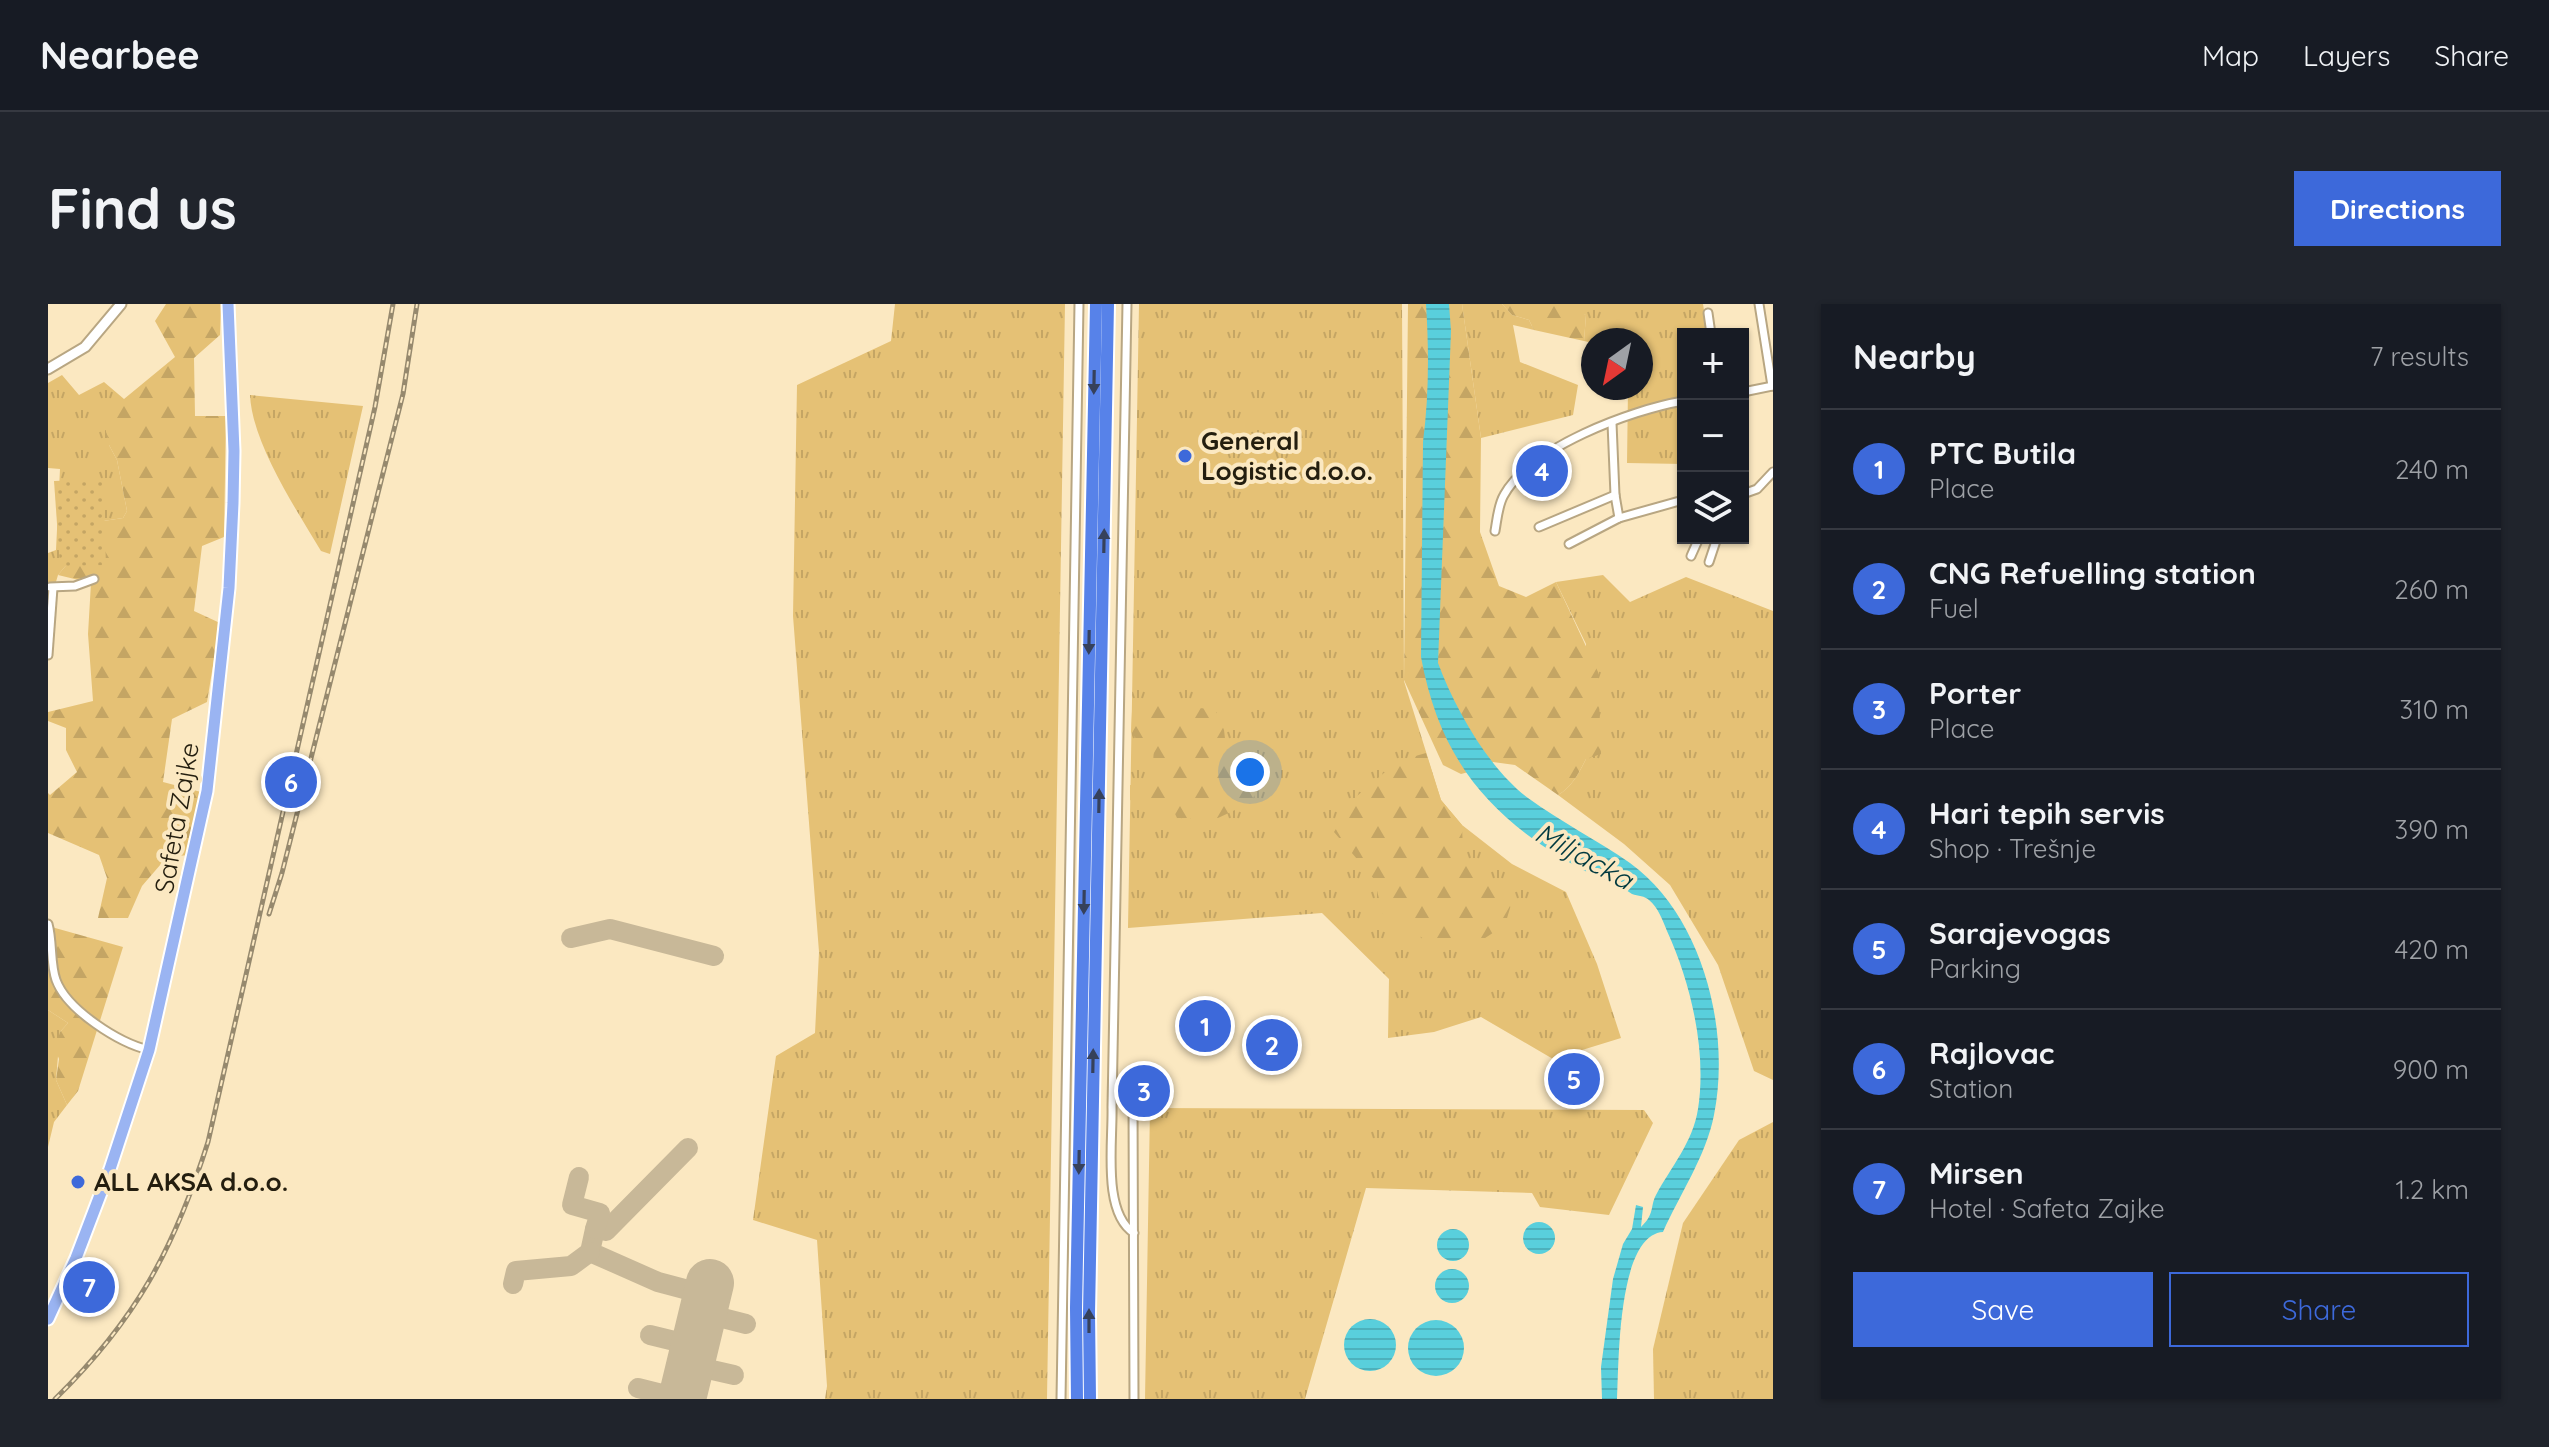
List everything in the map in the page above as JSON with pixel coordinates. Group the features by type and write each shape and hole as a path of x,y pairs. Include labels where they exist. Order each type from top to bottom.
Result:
{"highway":[{"path":"1077,1399 1076,1308 1096,304"},
{"path":"1090,1399 1089,1297 1108,304"}],"main road":[{"name":"Safeta Zajke","path":"48,1319 112,1163 149,1050 207,791 229,588 234,451 228,304"}],"street":[{"path":"48,369 85,347 121,304"},
{"path":"1061,1399 1079,304"},
{"path":"1127,304 1112,1122 1115,1208 1123,1224 1134,1233"},
{"path":"1749,391 1772,386 1759,304"},
{"path":"1708,313 1710,328"},
{"path":"1495,531 1505,494 1529,465 1626,415 1677,402"},
{"path":"1612,423 1619,518"},
{"path":"1749,492 1757,489 1773,472"},
{"path":"1539,527 1615,495"},
{"path":"1569,544 1619,518 1677,502"},
{"path":"1691,556 1696,544"},
{"path":"1709,562 1715,544"},
{"path":"48,655 50,587 75,586 94,579"},
{"path":"48,924 56,981 73,1005 102,1028 149,1050"},
{"path":"1133,1100 1134,1399"}],"green space":[{"path":"166,304 221,304 220,335 194,358 195,416 226,416 224,537 202,546 194,611 220,623 207,702 172,719 163,782 201,792 189,855 167,857 142,886 128,918 98,918 107,878 99,855 48,833 48,793 50,795 77,772 66,750 66,728 48,721 48,712 93,701 88,634 91,583 58,575 103,521 123,518 127,511 117,460 109,445 103,418 112,401 124,399 175,357 155,321"},
{"path":"895,304 1065,304 1047,1399 825,1399 827,1386 817,1240 753,1220 776,1056 815,1033 819,952 793,616 797,385 891,341"},
{"path":"1139,304 1402,304 1404,681 1441,800 1462,825 1512,864 1566,892 1597,964 1621,1038 1553,1059 1481,1017 1434,1032 1388,1038 1389,979 1322,913 1128,928"},
{"path":"1408,304 1462,304 1481,438 1480,532 1499,586 1526,597 1556,582 1598,672 1601,754 1586,759 1571,784 1558,795 1515,765 1493,762 1461,774 1443,765 1404,680"},
{"path":"1462,304 1502,304 1512,315 1529,320 1534,330 1513,325 1520,362 1578,385 1573,415 1481,438"},
{"path":"1502,304 1559,304 1559,309 1570,308 1586,315 1585,328 1581,328 1581,340 1534,330 1529,320 1512,315"},
{"path":"1559,304 1703,304 1707,328 1677,328 1677,464 1627,463 1628,400 1653,400 1653,328 1585,328 1586,315 1558,309"},
{"path":"62,375 79,395 104,382 124,399 109,445 117,460 127,511 123,518 103,521 58,575 48,609 48,553 56,550 60,469 48,468 48,383"},
{"path":"250,395 363,406 330,554 321,551 277,475 258,434"},
{"path":"103,479 106,565 60,566 54,481"},
{"path":"1603,575 1630,602 1686,577 1773,611 1773,1080 1754,1071 1718,965 1670,885 1624,844 1558,795 1571,784 1586,759 1586,644 1556,582"},
{"path":"1145,697 1175,714 1188,717 1198,708 1215,709 1224,730 1226,747 1256,790 1252,802 1218,818 1177,818 1169,801 1138,803 1130,800 1130,785 1145,786 1153,763 1154,748 1146,741 1137,740 1131,732 1132,711"},
{"path":"1426,753 1441,800 1462,825 1463,853 1484,881 1513,898 1505,925 1479,942 1429,942 1383,914 1374,879 1334,832 1357,796 1398,761"},
{"path":"48,926 123,947 78,1091 67,1105 56,1080 59,1059 55,1049 60,1032 68,1023 48,1010"},
{"path":"48,1010 68,1023 60,1032 56,1080 67,1105 54,1122 48,1147"},
{"path":"1150,1108 1644,1110 1653,1123 1609,1215 1540,1207 1532,1193 1366,1188 1305,1399 1145,1399"},
{"path":"1773,1122 1773,1399 1654,1399 1653,1349 1683,1223 1739,1140"}],"water":[{"name":"Miljacka","path":"1426,304 1449,304 1451,331 1438,663 1445,681 1475,737 1514,786 1541,807 1630,863 1655,886 1676,913 1693,944 1706,977 1714,1012 1718,1082 1714,1115 1699,1160 1663,1232 1648,1239 1637,1255 1629,1277 1620,1332 1617,1399 1602,1399 1601,1367 1613,1279 1623,1244 1632,1229 1636,1205 1643,1207 1641,1227 1695,1121 1700,1064 1695,1018 1676,951 1652,903 1583,870 1522,830 1496,808 1475,784 1456,757 1441,727 1421,657 1423,442 1428,373"},
{"path":"1539,1222 1550,1227 1555,1238 1550,1249 1539,1254 1528,1249 1523,1238 1528,1227"},
{"path":"1453,1229 1464,1234 1469,1245 1464,1256 1453,1261 1442,1256 1437,1245 1442,1234"},
{"path":"1452,1269 1464,1274 1469,1286 1464,1298 1452,1303 1440,1298 1435,1286 1440,1274"},
{"path":"1370,1319 1388,1327 1396,1345 1388,1363 1370,1371 1352,1363 1344,1345 1352,1327"},
{"path":"1436,1320 1455,1329 1464,1348 1455,1367 1436,1376 1417,1367 1408,1348 1417,1329"}],"taxiway":[{"path":"571,938 610,929 714,956"},
{"path":"688,1148 606,1231 595,1229 590,1252 658,1282 707,1295"},
{"path":"579,1177 572,1205 600,1213 595,1229"},
{"path":"513,1284 516,1271 571,1266 590,1252"},
{"path":"703,1313 746,1324"},
{"path":"650,1335 695,1346"},
{"path":"690,1365 734,1375"},
{"path":"638,1388 682,1399"}],"runway":[{"path":"682,1399 710,1283"}],"railway":[{"path":"55,1399 108,1341 149,1281 181,1216 208,1142 375,407 393,304"},
{"path":"269,914 403,394 417,304"}],"place":[{"name":"General Logistic d.o.o.","path":"1185,456"},
{"name":"Hari tepih servis","path":"1542,471"},
{"name":"Rajlovac","path":"291,782"},
{"name":"PTC Butila","path":"1205,1026"},
{"name":"CNG Refuelling station","path":"1272,1045"},
{"name":"Sarajevogas","path":"1574,1079"},
{"name":"Porter","path":"1144,1091"},
{"name":"ALL AKSA d.o.o.","path":"78,1182"},
{"name":"Mirsen","path":"89,1287"}]}
